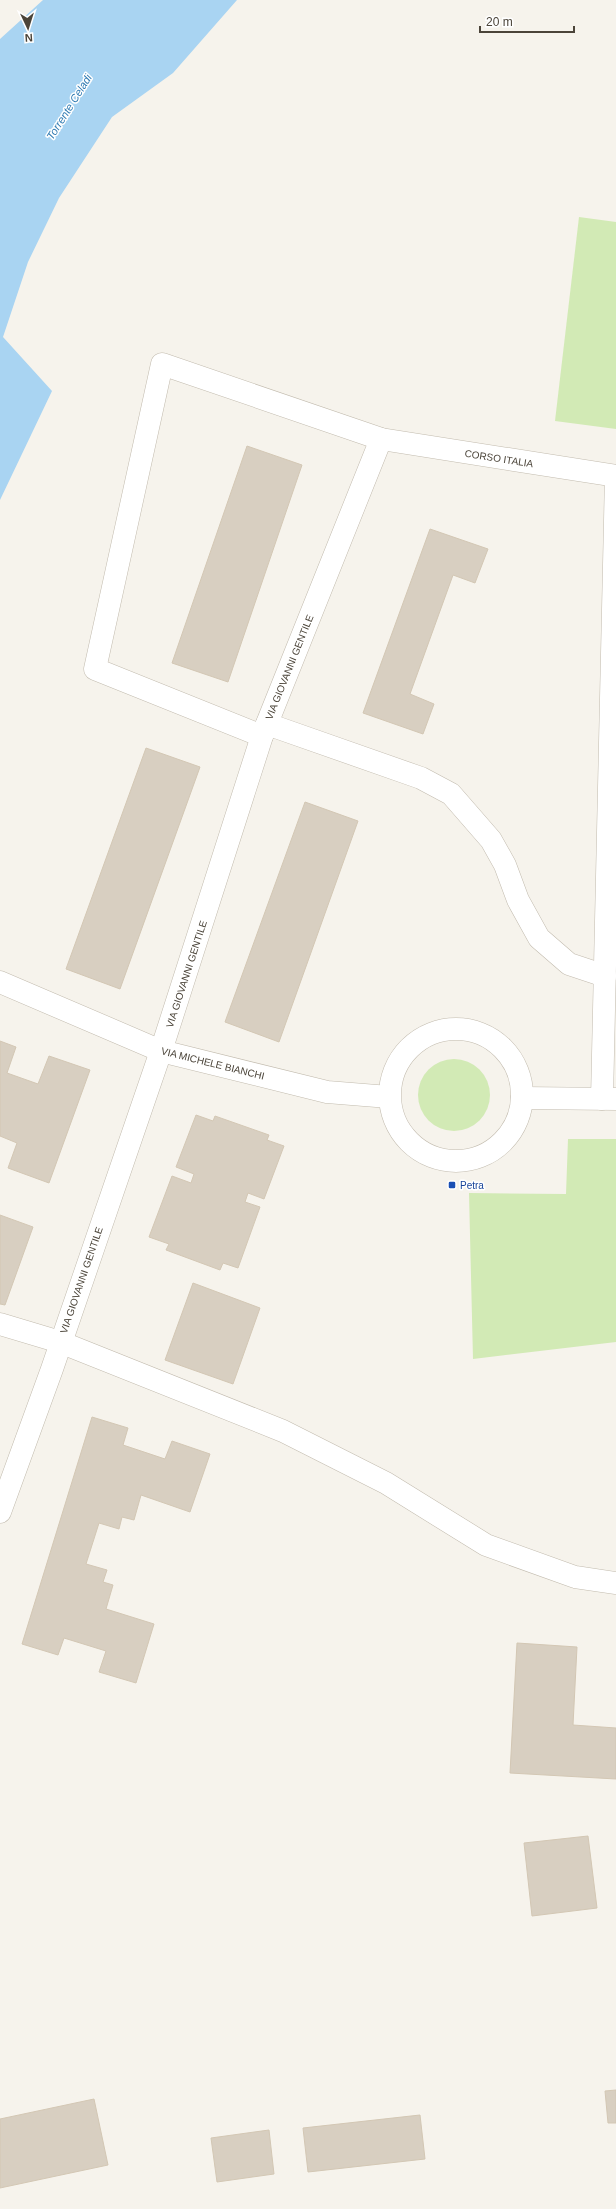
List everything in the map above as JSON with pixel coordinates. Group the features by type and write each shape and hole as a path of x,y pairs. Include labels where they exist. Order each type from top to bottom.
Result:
{"street":[{"name":"CORSO ITALIA","path":"265,730 95,669 162,364 381,439 616,476"},
{"name":"VIA GIOVANNI GENTILE","path":"0,1512 161,1051 265,730 381,439"},
{"path":"522,1098 609,1099 604,976 616,476"},
{"path":"265,730 421,778 451,794 492,840 505,865 518,900 539,938 569,964 604,976"},
{"name":"VIA MICHELE BIANCHI","path":"0,982 161,1051 326,1092 389,1097"},
{"path":"456,1029 477,1032 496,1042 511,1058 520,1077 522,1098 518,1120 506,1139 488,1154 466,1161 444,1160 422,1153 405,1138 393,1119 389,1097 392,1076 401,1057 416,1042 435,1032 456,1029"},
{"path":"0,1324 60,1342 283,1431 386,1483 486,1545 575,1577 616,1583"}],"green space":[{"path":"579,217 616,222 616,429 555,421"},
{"path":"454,1059 468,1062 480,1069 487,1081 490,1095 487,1109 480,1121 468,1128 454,1131 440,1128 428,1121 421,1109 418,1095 421,1081 428,1069 440,1062"},
{"path":"568,1139 616,1139 616,1342 473,1359 469,1193 566,1194"}],"water":[{"name":"Torrente Celadi","path":"43,0 237,0 173,73 112,117 59,198 28,262 3,337 52,391 0,500 0,39"}],"building":[{"path":"247,446 302,465 228,682 172,663"},
{"path":"430,529 488,549 475,583 453,575 410,694 434,704 423,734 363,713"},
{"path":"146,748 200,767 120,989 66,969"},
{"path":"305,802 358,821 279,1042 225,1022"},
{"path":"0,1041 16,1047 7,1073 38,1084 49,1056 90,1070 49,1183 8,1168 17,1143 0,1136"},
{"path":"196,1115 213,1121 215,1116 269,1135 267,1140 284,1146 264,1199 248,1193 245,1202 260,1207 238,1268 223,1263 220,1270 166,1250 169,1244 149,1237 172,1176 191,1183 194,1174 176,1167"},
{"path":"0,1215 33,1227 5,1305 0,1304"},
{"path":"193,1283 260,1308 233,1384 165,1360"},
{"path":"92,1417 128,1428 123,1445 165,1459 172,1441 210,1454 190,1512 141,1495 134,1520 122,1517 119,1529 99,1523 86,1564 107,1570 103,1582 113,1585 106,1609 154,1624 136,1683 99,1672 106,1651 64,1638 58,1655 22,1644"},
{"path":"517,1643 577,1647 573,1725 616,1728 616,1779 510,1773"},
{"path":"588,1836 597,1908 532,1916 524,1843"},
{"path":"616,2090 616,2123 608,2123 605,2091"},
{"path":"94,2099 108,2165 0,2188 0,2119"},
{"path":"420,2115 425,2159 308,2172 303,2128"},
{"path":"269,2130 274,2174 217,2182 211,2138"}],"place":[{"name":"Petra","path":"452,1185"}]}
